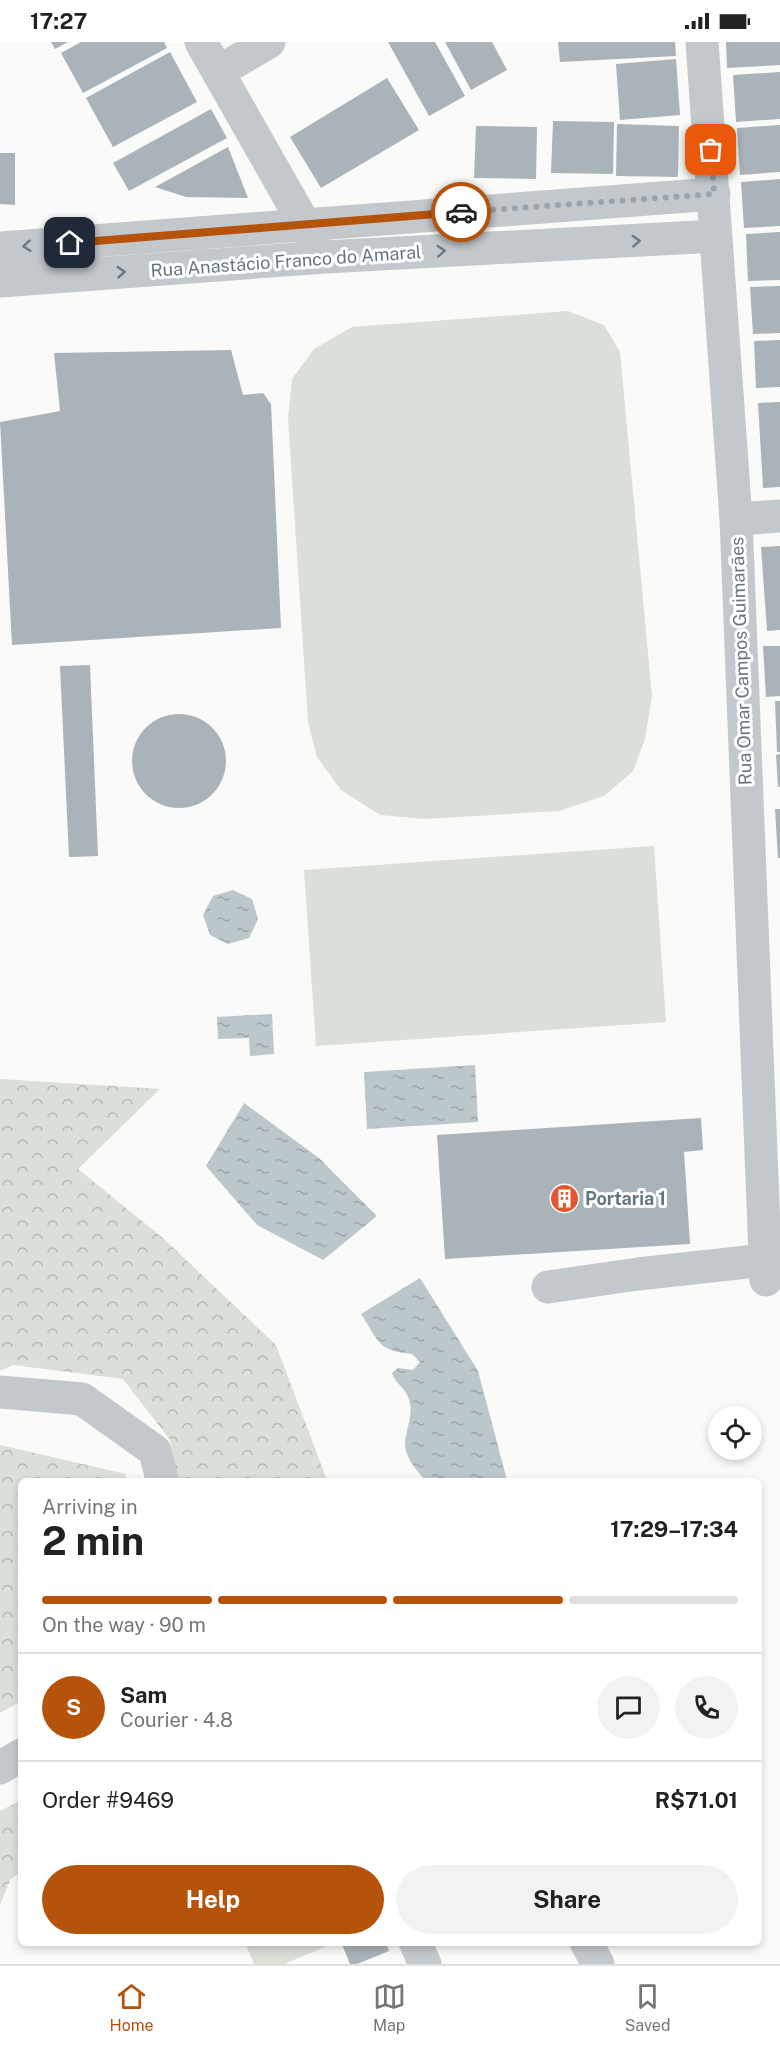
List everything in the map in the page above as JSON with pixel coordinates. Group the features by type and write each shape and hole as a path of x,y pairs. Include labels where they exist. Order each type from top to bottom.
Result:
{"street":[{"path":"201,42 325,257"},
{"path":"218,72 269,42"},
{"name":"Rua Omar Campos Guimarães","path":"548,1287 638,1275 766,1270 736,519 702,42"},
{"name":"Rua Anastácio Franco do Amaral","path":"0,248 714,194"},
{"name":"Rua Anastácio Franco do Amaral","path":"0,281 325,257 716,236"},
{"path":"736,519 780,516"},
{"path":"0,1392 82,1398 155,1451 162,1478"},
{"path":"0,1768 18,1757"},
{"path":"417,1946 425,1964"},
{"path":"588,1946 597,1964"}],"green space":[{"path":"568,311 604,325 620,352 652,696 645,739 633,771 604,796 559,811 425,819 380,815 341,790 317,757 308,722 288,418 292,379 314,349 352,327"},
{"path":"654,846 666,1022 316,1046 304,870"},
{"path":"0,1079 160,1089 78,1169 164,1239 276,1345 326,1478 177,1478 170,1440 123,1379 13,1365 0,1371"},
{"path":"0,1445 126,1474 125,1478 18,1478 18,1703 0,1713"},
{"path":"18,1802 18,1874 11,1879 0,1904 0,1811"},
{"path":"246,1946 325,1947 284,1964 254,1964"}],"water":[{"path":"233,890 252,899 258,919 249,938 228,944 210,935 203,915 213,896"},
{"path":"272,1014 274,1054 250,1056 249,1038 218,1039 217,1017"},
{"path":"475,1065 478,1122 367,1129 364,1072"},
{"path":"244,1103 319,1158 377,1216 323,1260 257,1225 206,1166"},
{"path":"420,1278 478,1371 506,1478 423,1478 407,1454 405,1444 411,1408 407,1394 392,1373 398,1368 413,1370 420,1362 412,1354 400,1353 380,1343 361,1314"}],"building":[{"path":"51,42 68,42 55,49"},
{"path":"81,42 164,42 167,48 83,93 61,53"},
{"path":"388,42 435,42 465,96 429,116"},
{"path":"445,42 492,42 507,70 471,90"},
{"path":"558,42 675,42 676,56 560,62"},
{"path":"726,42 780,42 780,65 727,68"},
{"path":"170,52 197,102 113,147 86,98"},
{"path":"676,59 680,115 620,120 616,64"},
{"path":"780,72 780,119 736,122 733,75"},
{"path":"387,78 419,130 321,188 290,137"},
{"path":"211,109 227,138 129,191 113,163"},
{"path":"553,121 614,122 613,174 551,173"},
{"path":"617,124 679,126 678,177 616,176"},
{"path":"780,125 780,172 740,175 737,128"},
{"path":"476,126 537,127 536,179 474,178"},
{"path":"228,147 248,198 186,197 155,187"},
{"path":"0,153 15,153 15,205 0,204"},
{"path":"780,179 780,226 744,228 741,182"},
{"path":"780,232 780,280 748,281 746,234"},
{"path":"780,286 780,333 753,334 750,287"},
{"path":"780,340 780,387 756,388 754,341"},
{"path":"231,350 243,395 263,393 271,404 281,628 12,645 0,422 60,411 54,353"},
{"path":"780,402 780,487 763,488 758,403"},
{"path":"780,546 780,630 767,631 761,547"},
{"path":"763,646 780,646 780,696 766,697"},
{"path":"90,665 98,856 69,857 60,666"},
{"path":"775,701 780,701 780,752 777,752"},
{"path":"179,714 197,717 212,728 223,743 226,761 223,779 212,794 197,805 179,808 161,805 146,794 135,779 132,761 135,743 146,728 161,717"},
{"path":"780,754 780,787 778,787 776,755"},
{"path":"775,809 780,809 780,858 778,858"},
{"name":"Portaria 1","path":"701,1118 703,1150 684,1152 690,1244 445,1259 437,1135"},
{"path":"343,1946 387,1946 389,1951 357,1964 350,1964"}],"way so far":[{"path":"461,212 714,194 711,150"}],"place":[{"name":"Portaria 1","path":"564,1198"}],"route":[{"path":"70,243 461,212"}]}
